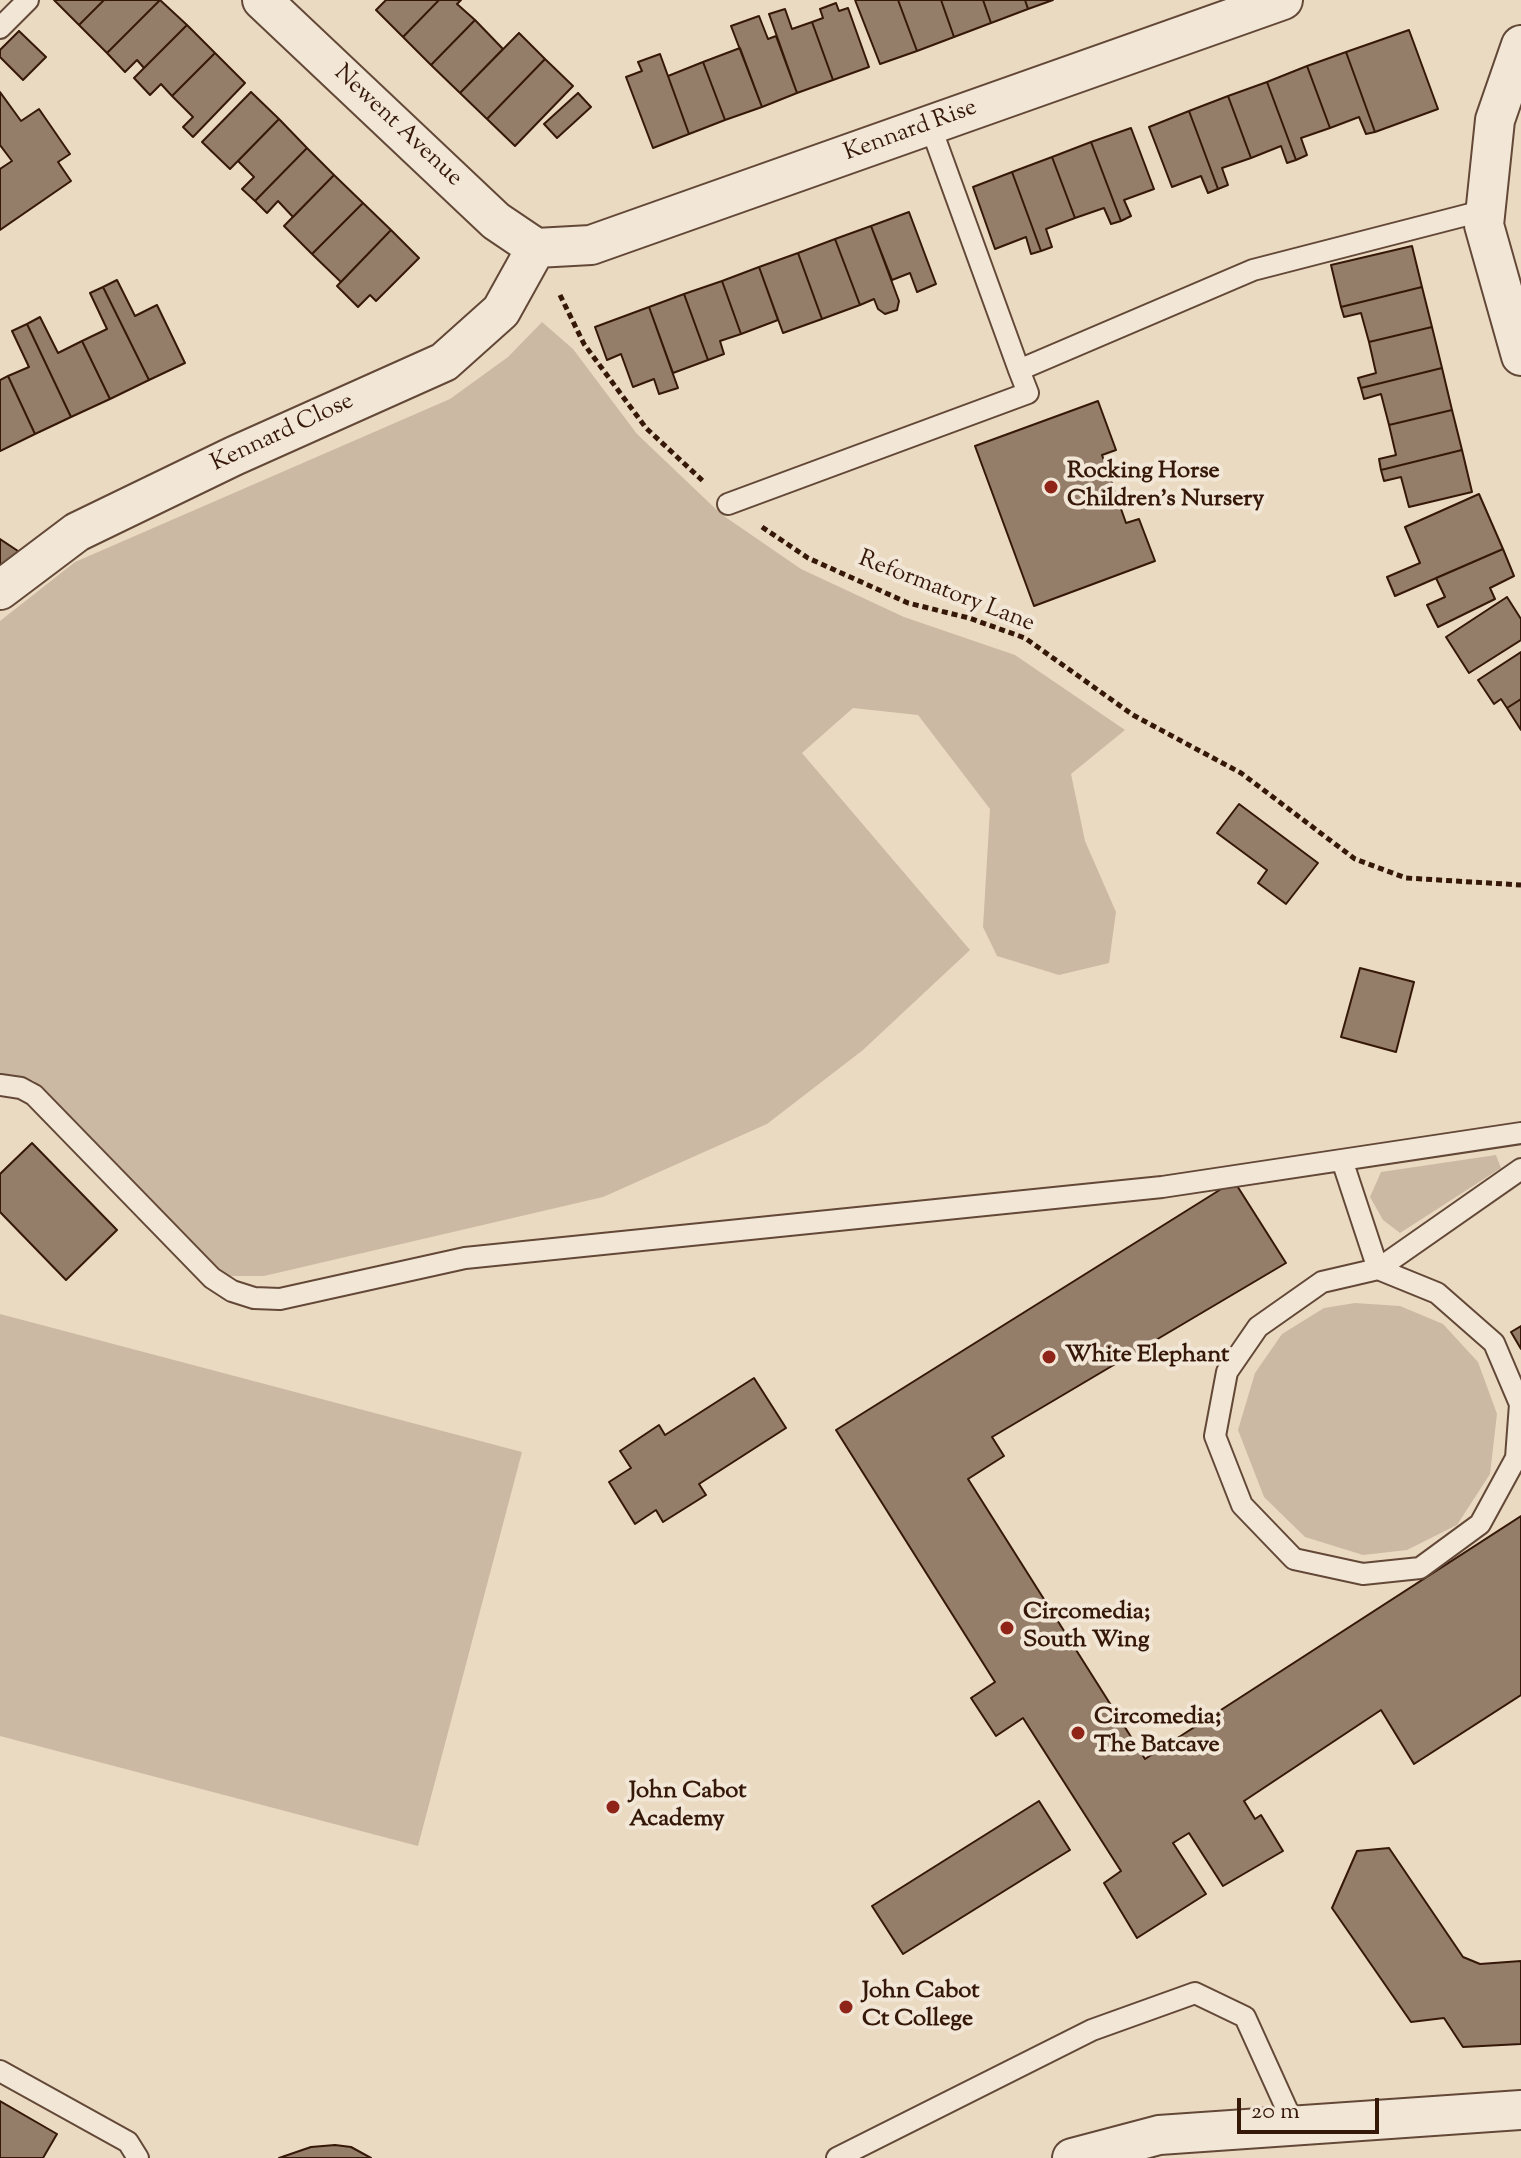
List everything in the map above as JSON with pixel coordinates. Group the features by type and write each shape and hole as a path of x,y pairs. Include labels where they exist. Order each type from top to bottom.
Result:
{"street":[{"name":"Newent Avenue","path":"262,0 496,221 536,248"},
{"name":"Kennard Rise","path":"536,248 591,245 1283,0"},
{"path":"1521,45 1495,120 1484,225 1521,356"},
{"name":"Kennard Close","path":"0,590 77,532 234,456 444,362 501,311 536,248"},
{"path":"1072,2158 1133,2150 1159,2135 1521,2110"}],"lane":[{"path":"0,28 28,0"},
{"path":"728,504 1028,393 930,125"},
{"path":"1019,370 1253,270 1486,210"},
{"path":"0,1085 21,1088 34,1095 212,1278 232,1291 254,1298 280,1299 465,1258 1162,1187 1521,1133"},
{"path":"1342,1160 1378,1269 1437,1293 1494,1343 1521,1405 1516,1458 1480,1524 1420,1568 1363,1574 1294,1559 1242,1505 1215,1436 1227,1372 1258,1327 1322,1282 1378,1269 1521,1169"},
{"path":"837,2158 1092,2030 1195,1993 1245,2017 1294,2125"},
{"path":"0,2071 128,2142 138,2158"}],"path":[{"name":"Reformatory Lane","path":"536,248 584,344 646,428 728,504 808,558 908,603 969,618 1025,638 1133,715 1241,773 1355,859 1406,878 1521,885"}],"shaded area":[{"path":"542,322 573,349 637,434 721,514 801,569 904,617 1015,655 1125,730 1071,774 1085,841 1116,912 1109,963 1059,975 997,956 983,927 990,809 918,715 853,708 802,753 970,950 863,1050 767,1124 603,1197 264,1276 222,1276 187,1244 33,1080 0,1076 0,621 75,562 450,399 508,357"},
{"path":"1496,1155 1501,1168 1400,1233 1383,1220 1370,1197 1381,1172"},
{"path":"1355,1303 1400,1306 1443,1324 1478,1362 1497,1414 1490,1474 1457,1525 1407,1550 1363,1555 1305,1537 1264,1497 1238,1430 1255,1373 1282,1334 1324,1308"},
{"path":"0,1314 522,1452 418,1846 0,1736"}],"building":[{"path":"54,0 104,0 79,25"},
{"path":"104,0 160,0 107,53 79,25"},
{"path":"160,0 187,25 144,68 137,60 125,72 107,53"},
{"path":"386,0 439,0 403,37 376,10"},
{"path":"439,0 461,0 457,4 475,20 431,65 403,37"},
{"path":"855,0 898,0 917,51 880,64"},
{"path":"898,0 941,0 954,37 917,51"},
{"path":"941,0 983,0 991,23 954,37"},
{"path":"983,0 1025,0 1028,9 991,23"},
{"path":"1025,0 1053,0 1028,9"},
{"path":"836,3 839,11 848,8 869,67 833,80 812,22 823,18 820,9"},
{"path":"785,9 792,29 812,22 833,80 797,93 769,14"},
{"path":"759,16 768,39 776,36 797,93 762,107 731,26"},
{"path":"475,20 503,49 460,93 431,65"},
{"path":"187,25 215,53 172,96 161,84 150,95 134,78"},
{"path":"1409,30 1438,109 1375,132 1346,52"},
{"path":"19,31 46,57 23,80 0,57 0,50"},
{"path":"519,33 545,59 487,119 460,93"},
{"path":"740,48 762,107 725,120 703,62"},
{"path":"1346,52 1375,132 1366,134 1359,117 1330,128 1307,66"},
{"path":"215,53 245,83 193,137 183,127 193,117 172,96"},
{"path":"660,54 689,134 653,148 626,77 642,71 638,62"},
{"path":"545,59 573,86 515,146 487,119"},
{"path":"703,62 725,120 689,134 668,76"},
{"path":"1307,66 1330,128 1301,138 1307,155 1296,160 1267,82"},
{"path":"1267,82 1296,160 1287,163 1281,146 1251,158 1228,96"},
{"path":"0,92 21,121 39,109 70,154 58,162 71,181 0,230 0,169 12,161 0,145"},
{"path":"251,92 279,119 230,169 202,142"},
{"path":"578,93 591,107 557,138 544,124"},
{"path":"1228,96 1251,158 1222,168 1228,185 1218,189 1189,111"},
{"path":"1189,111 1218,189 1208,193 1201,176 1172,187 1149,127"},
{"path":"279,119 307,148 255,201 242,189 254,177 238,161"},
{"path":"1131,128 1154,189 1124,200 1131,216 1121,221 1091,142"},
{"path":"1091,142 1121,221 1111,224 1104,208 1075,218 1052,157"},
{"path":"307,148 334,175 293,217 278,201 267,213 255,201"},
{"path":"1052,157 1075,218 1046,229 1052,247 1041,251 1012,172"},
{"path":"1012,172 1041,251 1031,254 1026,237 995,249 973,187"},
{"path":"334,175 363,203 312,254 284,226"},
{"path":"363,203 391,230 341,282 312,254"},
{"path":"909,212 936,284 917,292 910,273 892,280 871,226"},
{"path":"871,226 899,301 897,310 885,314 878,309 874,299 860,305 835,239"},
{"path":"391,230 419,258 376,301 370,295 358,307 337,286"},
{"path":"835,239 860,305 822,319 798,253"},
{"path":"1412,246 1422,287 1341,307 1331,265"},
{"path":"798,253 822,319 783,333 759,267"},
{"path":"759,267 778,320 741,334 722,281"},
{"path":"117,280 135,316 157,305 185,363 149,380 103,287"},
{"path":"722,281 741,334 720,341 724,354 708,360 684,294"},
{"path":"103,287 149,380 110,399 82,341 107,329 90,293"},
{"path":"1422,287 1432,327 1369,342 1361,313 1344,317 1341,307"},
{"path":"684,294 708,360 673,373 649,307"},
{"path":"649,307 678,388 659,394 654,379 633,387 621,354 607,360 595,327"},
{"path":"40,317 58,353 82,341 110,399 71,417 27,324"},
{"path":"27,324 71,417 35,434 8,376 29,367 12,331"},
{"path":"1432,327 1442,368 1361,388 1358,378 1376,373 1369,342"},
{"path":"1442,368 1452,410 1389,425 1381,394 1364,399 1361,388"},
{"path":"8,376 35,434 0,451 0,380"},
{"name":"Rocking Horse Children's Nursery","path":"1098,401 1116,450 1102,455 1126,523 1139,519 1155,561 1034,606 975,446"},
{"path":"1452,410 1462,450 1381,470 1379,459 1396,455 1389,425"},
{"path":"1462,450 1472,492 1409,507 1401,477 1384,481 1381,470"},
{"path":"1479,494 1503,549 1395,596 1387,577 1420,563 1405,527"},
{"path":"0,539 27,557 0,575"},
{"path":"1503,549 1514,576 1490,588 1495,599 1438,627 1427,605 1445,597 1436,578"},
{"path":"1507,597 1521,619 1521,640 1469,673 1446,637"},
{"path":"1521,652 1521,699 1507,708 1501,699 1494,704 1478,680"},
{"path":"1521,699 1521,730 1507,708"},
{"path":"1239,804 1318,863 1286,904 1258,883 1267,870 1217,833"},
{"path":"1360,968 1414,982 1396,1052 1341,1037"},
{"path":"32,1143 117,1230 66,1280 0,1212 0,1174"},
{"path":"1234,1181 1286,1263 992,1437 1004,1456 968,1479 1145,1759 1521,1516 1521,1695 1414,1764 1381,1710 1244,1801 1255,1819 1261,1815 1283,1851 1223,1886 1189,1833 1173,1843 1206,1894 1137,1938 1104,1883 1121,1871 1023,1718 996,1736 971,1698 995,1682 836,1430"},
{"path":"1521,1326 1521,1349 1511,1332"},
{"path":"754,1378 786,1428 699,1484 706,1495 663,1522 656,1510 635,1524 609,1482 631,1468 620,1451 659,1425 665,1435"},
{"path":"1039,1801 1070,1850 903,1954 872,1906"},
{"path":"1389,1848 1463,1957 1480,1964 1521,1961 1521,2044 1463,2047 1444,2018 1411,2022 1332,1908 1357,1851"},
{"path":"0,2101 57,2134 43,2158 0,2158"},
{"path":"311,2147 351,2147 371,2158 279,2158"}],"place":[{"name":"Rocking Horse Children's Nursery","path":"1051,487"},
{"name":"White Elephant","path":"1049,1357"},
{"name":"Circomedia; South Wing","path":"1007,1628"},
{"name":"Circomedia; The Batcave","path":"1078,1733"},
{"name":"John Cabot Academy","path":"613,1807"},
{"name":"John Cabot Ct College","path":"846,2007"}]}
